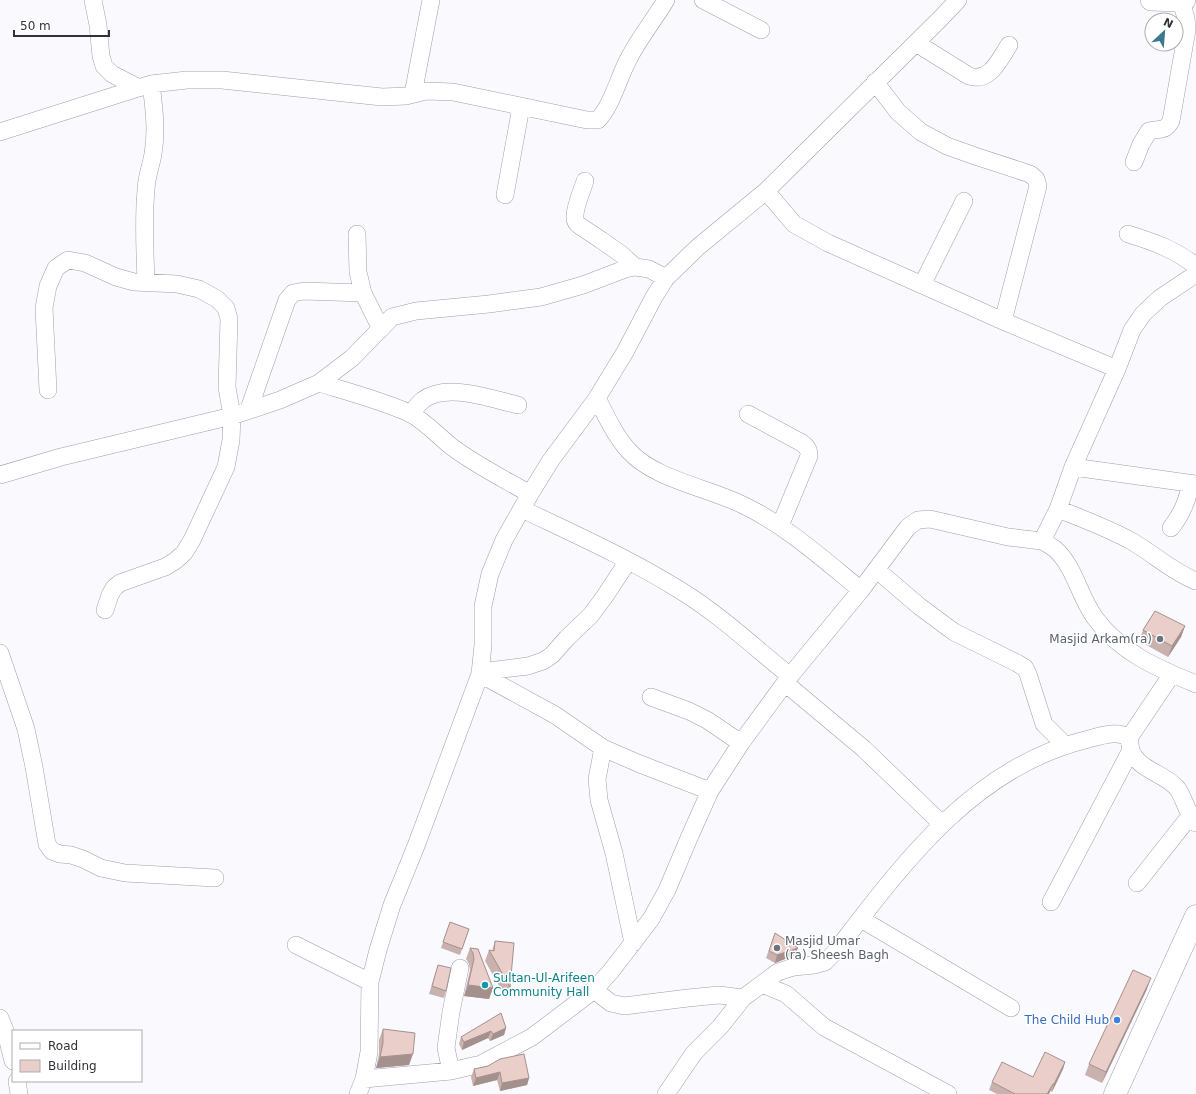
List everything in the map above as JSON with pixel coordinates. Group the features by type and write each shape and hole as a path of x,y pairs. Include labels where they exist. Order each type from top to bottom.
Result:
{"highway":[{"path":"1115,1094 1196,916"},
{"path":"1132,1094 1196,950"}],"main road":[{"path":"1151,0 1183,0"}],"street":[{"path":"93,0 98,25 101,56 104,66 112,74 145,86"},
{"path":"413,94 431,0"},
{"path":"0,132 145,86 187,80 222,80 382,97 406,96 426,91 453,92 587,120 598,120 606,112 628,60 646,29 666,0"},
{"path":"702,0 760,30"},
{"path":"958,0 766,191 698,247 666,278 654,297 625,352 597,398 551,460 504,540 490,574 483,606 483,645 480,673 416,846 392,905 378,950 370,982 369,1052 361,1086 451,1071 481,1064 532,1037 594,990 651,919 667,890 710,791 741,743 788,680 877,570 908,527 918,520 930,519 1008,537 1042,541 1054,549 1068,565 1094,617 1121,646 1135,656 1196,684"},
{"path":"1134,162 1141,144 1149,131 1156,129 1163,130 1172,121 1187,30 1183,0"},
{"path":"916,43 969,76 977,79 986,76 994,68 1009,45"},
{"path":"875,82 898,112 921,132 948,146 1030,174 1036,179 1038,186 1003,320"},
{"path":"145,86 154,115 153,153 146,188 144,224 146,282"},
{"path":"505,194 521,107"},
{"path":"585,181 574,218 576,222 621,254 635,267"},
{"path":"766,191 794,224 828,243 1117,369"},
{"path":"922,285 964,201"},
{"path":"357,234 358,272 363,293 381,329"},
{"path":"1128,234 1160,244 1175,251 1196,266"},
{"path":"48,390 44,308 48,286 56,268 68,260 85,263 116,277 134,282 177,284 200,289 217,299 226,308 229,319 227,387 232,416 231,440 226,467 209,506 188,546 175,561 165,568 120,583 114,588 110,595 105,610"},
{"path":"0,475 61,457 232,416 249,409 280,400 320,383 352,358 392,317 416,311 541,297 583,285 635,267 649,269 666,278"},
{"path":"1042,541 1058,509 1073,467 1117,369 1132,330 1143,314 1160,298 1196,274"},
{"path":"249,409 287,300 293,293 304,291 363,293"},
{"path":"320,383 410,414 428,426 453,447 483,467 530,494"},
{"path":"410,414 422,400 436,393 449,391 466,393 518,405"},
{"path":"597,398 614,431 629,451 644,464 663,474 743,504 780,526 861,590"},
{"path":"748,414 807,446 809,451 809,456 780,526"},
{"path":"1073,467 1193,484 1184,508 1179,518 1171,528"},
{"path":"522,509 628,561 678,589 711,612 864,748 942,824"},
{"path":"1058,509 1103,527 1134,542 1187,578 1196,581"},
{"path":"480,673 528,666 543,661 552,655 591,615 628,561"},
{"path":"877,570 919,606 954,632 1017,663 1024,668 1028,674 1044,724 1065,745"},
{"path":"0,654 26,729 47,844 52,851 83,858 101,868 125,873 215,878"},
{"path":"480,673 556,715 603,748 710,791"},
{"path":"1051,902 1130,744 1172,674"},
{"path":"651,697 689,711 707,720 741,743"},
{"path":"666,1094 694,1053 720,1027 743,998 778,972 794,967 814,965 825,962 835,952 900,871 942,824 972,797 1001,776 1018,766 1065,745 1112,734 1121,734 1130,744 1144,767 1170,781 1181,794 1193,819 1137,883"},
{"path":"603,748 597,779 599,800 614,853 633,943"},
{"path":"861,919 1011,1008"},
{"path":"296,945 370,982"},
{"path":"451,1071 446,1048 451,1012 460,968"},
{"path":"762,984 786,994 824,1027 948,1094"},
{"path":"594,990 611,1003 624,1006 719,995 743,998"},
{"path":"0,1018 6,1033 12,1057"},
{"path":"17,1082 19,1094"}],"building":[{"path":"1155,611 1185,626 1172,646 1143,630"},
{"path":"450,922 469,929 462,949 443,942"},
{"path":"775,933 798,948 777,955 769,951"},
{"path":"495,941 514,943 510,987 489,950 494,951"},
{"path":"470,948 478,949 493,988 468,985 474,959"},
{"path":"438,965 451,968 446,991 432,986"},
{"path":"1133,970 1151,978 1106,1072 1089,1064"},
{"path":"501,1013 506,1028 493,1034 491,1031 464,1042 461,1037"},
{"path":"383,1029 415,1033 413,1054 380,1057 383,1043"},
{"path":"1045,1052 1065,1062 1047,1094 1015,1094 992,1082 1002,1062 1033,1077"},
{"path":"524,1054 529,1078 502,1083 500,1072 476,1078 474,1069 488,1066 500,1059"}],"place":[{"name":"Masjid Arkam(ra)","path":"1160,639"},
{"name":"Masjid Umar (ra) Sheesh Bagh","path":"777,948"},
{"name":"Sultan-Ul-Arifeen Community Hall","path":"485,985"},
{"name":"The Child Hub","path":"1117,1020"}]}
